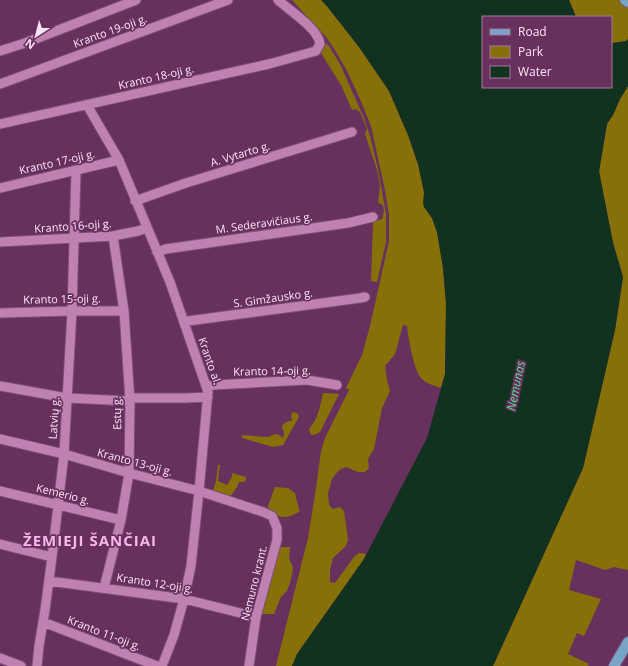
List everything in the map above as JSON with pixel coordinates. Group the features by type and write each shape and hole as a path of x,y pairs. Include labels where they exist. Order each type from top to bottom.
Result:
{"main road":[{"path":"614,666 628,642"}],"street":[{"path":"0,51 25,43 136,0"},
{"name":"Kranto 19-oji g.","path":"0,84 228,0"},
{"name":"Kranto 18-oji g.","path":"0,124 269,64 316,51 320,44 318,36 278,0"},
{"name":"Kranto al.","path":"87,105 119,160 177,302 206,386 208,397 193,550 184,599 174,635 162,666"},
{"name":"A. Vytarto g.","path":"135,201 186,183 352,132"},
{"name":"Kranto 17-oji g.","path":"0,188 119,160"},
{"name":"Latvių g.","path":"37,666 64,454 72,311 76,171"},
{"name":"M. Sederavičiaus g.","path":"157,252 166,249 348,223 373,218"},
{"name":"Kranto 16-oji g.","path":"0,242 113,236 147,228"},
{"name":"Estų g.","path":"104,588 121,520 129,473 130,399 124,311 113,236"},
{"name":"S. Gimžausko g.","path":"184,322 365,297"},
{"name":"Kranto 15-oji g.","path":"0,313 124,311"},
{"name":"Kranto 14-oji g.","path":"206,386 214,384 307,380 337,386"},
{"path":"0,386 67,398 130,399 208,397"},
{"name":"Kranto 13-oji g.","path":"0,439 64,454 199,492 263,512"},
{"name":"Kemerio g.","path":"0,490 121,520"},
{"name":"Nemuno krant.","path":"250,666 256,617 277,540 277,528 272,516 263,512"},
{"path":"0,544 52,557"},
{"name":"Kranto 12-oji g.","path":"49,581 184,599 256,617"},
{"name":"Kranto 11-oji g.","path":"43,622 157,666"},
{"path":"0,658 21,666"}],"green space":[{"path":"292,0 321,0 326,5 359,47 389,91 408,135 418,164 424,192 424,207 432,218 437,232 443,268 446,303 445,374 441,388 428,383 421,378 418,374 414,361 407,326 403,325 395,354 385,366 390,391 382,408 374,449 368,459 369,468 365,472 358,472 346,467 339,470 332,479 328,493 329,505 333,509 340,507 344,511 348,540 346,546 333,558 330,570 330,582 335,583 354,557 359,553 366,554 297,654 292,666 276,666 308,538 321,451 325,438 349,390 346,388 362,355 389,241 389,215 371,126 347,71 335,50 327,38"},
{"path":"569,0 628,0 628,55 612,85 612,16 576,16"},
{"path":"327,43 340,64 364,118 378,169 386,214 386,242 377,282 371,281 373,222 382,219 384,209 381,204 378,203 380,186 377,170 365,134 367,129 360,112 356,109 352,110 341,85 321,53"},
{"path":"628,86 628,570 614,567 605,570 576,560 569,590 601,599 584,636 577,633 568,654 589,664 588,666 493,666 583,468 615,330 623,277 613,243 599,172 607,124"},
{"path":"323,393 339,394 320,432 311,435 309,429 317,417"},
{"path":"294,412 298,414 299,417 283,445 273,447 242,438 242,435 268,437 275,434 283,438 283,424 292,421 291,416"},
{"path":"218,465 220,465 218,481 227,485 232,477 232,473 246,477 244,482 239,482 230,497 212,494 216,481"},
{"path":"275,487 288,488 295,493 300,511 288,517 281,517 269,511 268,506"},
{"path":"280,547 290,547 289,558 293,568 291,580 287,591 281,597 274,614 259,614 273,564"}],"water":[{"name":"Nemunas","path":"321,0 569,0 576,16 482,16 482,88 612,88 612,43 626,41 628,39 628,86 607,124 599,171 613,243 623,277 615,330 583,468 493,666 292,666 297,654 364,559 427,438 445,374 446,303 443,268 437,232 432,218 424,207 423,203 424,192 418,164 408,135 389,91 359,47"}],"district":[{"name":"ŽEMIEJI ŠANČIAI","path":"90,541"}]}
